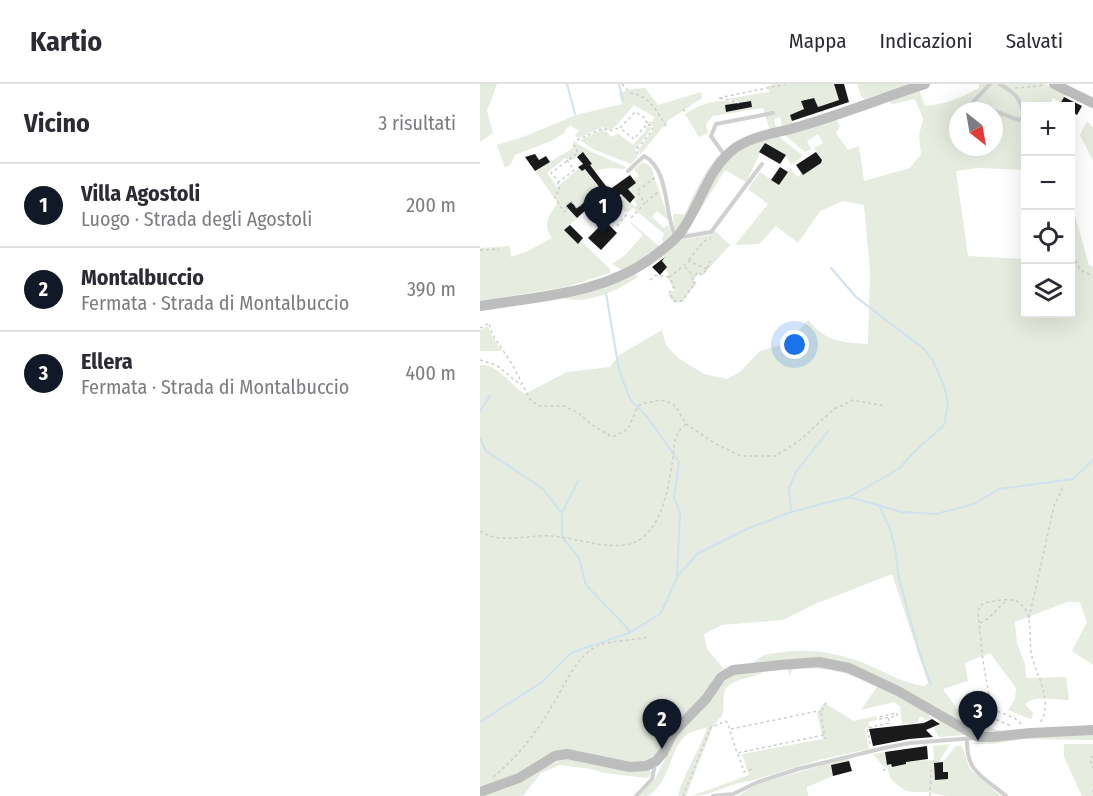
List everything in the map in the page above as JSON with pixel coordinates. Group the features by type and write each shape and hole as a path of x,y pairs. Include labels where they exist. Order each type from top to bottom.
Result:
{"street":[{"path":"480,306 576,292 620,276 644,263 676,238 725,157 754,138 807,125 926,84"},
{"path":"1047,85 1093,103"},
{"path":"482,790 519,778 549,759 567,754 630,767 646,766 663,753 673,733 702,704 721,676 733,670 790,664 819,662 849,668 898,691 978,736 992,737 1023,731 1036,733 1093,730"}],"lane":[{"path":"973,102 990,84"},
{"path":"1000,84 1018,97 1024,115 1023,119 1019,120 1003,114"},
{"path":"725,157 711,136 716,124 773,113"},
{"path":"628,171 644,156 654,164 676,238 711,231 762,164"},
{"path":"713,796 733,794 758,782 798,769 872,751 910,743 967,739 978,736"},
{"path":"967,739 968,761 972,768 1006,796"},
{"path":"636,796 652,779 656,760"}],"path":[{"path":"622,84 630,93 641,94 648,99 667,127"},
{"path":"739,103 719,98 786,84"},
{"path":"1010,90 1047,85"},
{"path":"620,128 635,112 652,126 653,130 636,150 639,155"},
{"path":"577,140 604,128 609,131 620,128 634,140 647,124"},
{"path":"559,182 551,173 576,156 579,151 570,144"},
{"path":"567,160 574,170 556,185 560,190 554,196 564,212 568,209 565,206 571,201 577,207 592,195 609,217"},
{"path":"645,202 637,191 659,175"},
{"path":"631,218 645,202 663,188"},
{"path":"617,226 627,214"},
{"path":"650,280 656,275 669,277 684,266 704,242 714,235"},
{"path":"480,250 499,249"},
{"path":"689,261 707,269"},
{"path":"669,277 674,287 669,293 675,301 679,302 695,283 691,281 698,273 702,275 710,261"},
{"path":"1075,262 1080,270 1092,276"},
{"path":"684,266 695,276"},
{"path":"480,328 489,323 492,334 512,364 531,400 540,406 564,406 577,412 610,436 615,436 628,429 641,404 661,399 676,407 686,424 716,444 741,456 775,456 799,441 834,409 853,400 885,406"},
{"path":"480,360 496,365 522,386"},
{"path":"480,531 490,538 549,536 626,545 643,538 654,526 664,502 675,440 679,431 686,424"},
{"path":"1029,619 1054,506 1062,489 1060,485"},
{"path":"980,624 990,618 1008,599"},
{"path":"1023,731 995,719 991,707 982,661 978,613 981,606 992,601 1008,599 1019,602 1026,610 1029,619 1031,654 1046,703 1044,715 1036,733"},
{"path":"979,602 981,606"},
{"path":"482,790 490,779 518,756 552,707 565,682 589,651 601,645 650,637"},
{"path":"737,753 824,737 821,712 827,701"},
{"path":"991,707 1002,714 1014,717 1020,722 1023,731"},
{"path":"872,751 867,728 890,723 886,709"},
{"path":"729,730 821,712"},
{"path":"683,796 711,727 726,721 744,772 752,769"},
{"path":"1093,756 1090,760 1093,768"},
{"path":"883,770 888,769"},
{"path":"930,796 931,770"}],"shaded area":[{"path":"480,84 497,84 487,111 493,133 480,142"},
{"path":"834,84 840,100 822,105 824,112 820,113 814,98 802,101 804,109 790,115 793,125 782,126 780,117 774,119 776,128 770,131 763,108 713,116 706,124 708,133 699,137 685,114 715,101 737,103 725,105 726,112 752,107 751,101 726,99 769,92 768,86"},
{"path":"857,84 911,84 865,99 861,96"},
{"path":"979,84 1045,84 1066,94 1062,102 1053,98 1051,102 1021,102 1021,170 977,168 956,171 968,256 1021,259 1021,318 1075,318 1075,215 1089,265 1093,267 1093,665 1072,651 1087,622 1080,602 1067,602 1015,622 1017,643 1025,664 1026,678 1066,677 1069,700 1029,701 1025,704 1033,713 1031,719 1008,710 1015,699 1016,688 990,653 965,663 968,681 943,689 960,713 975,723 1004,732 980,732 857,667 754,663 760,657 771,654 795,651 829,653 925,686 928,683 892,574 815,604 783,620 722,625 704,634 707,649 724,669 717,673 700,702 661,750 644,762 622,762 578,751 567,751 517,775 480,787 480,365 499,371 525,394 567,372 610,367 619,355 662,330 666,345 678,358 704,374 727,379 740,372 760,351 787,343 808,320 821,333 834,340 868,344 870,272 864,205 843,201 820,211 798,243 776,226 759,244 735,245 768,204 748,189 760,172 779,185 790,168 797,177 821,163 822,160 814,148 823,143 818,134 807,141 811,149 805,152 784,134 836,118 840,126 836,133 848,150 859,146 864,181 910,168 921,154 919,135 923,119 915,99 893,104 885,100 919,90 925,106 953,100 979,88"},
{"path":"645,88 658,105 701,92 702,98 669,120 640,155 638,150 654,130 653,126 647,124 647,121 652,122 654,117 634,105 614,128 609,130 603,127 578,138 575,135 579,131 570,125 564,131 566,132 551,141 515,155 511,164 505,168 497,145 576,115 622,104 619,93"},
{"path":"1087,121 1093,128 1093,161 1080,135"},
{"path":"647,126 652,128 635,150 638,156 631,164 593,149 580,140 604,129 611,137 618,133 633,145"},
{"path":"778,136 802,155 801,158 791,165 786,155 765,143 746,182 725,170 687,231 689,233 710,229 687,234 685,232 727,160 746,146"},
{"path":"573,141 626,167 624,169 602,169 590,175 600,189 607,191 603,195 609,203 621,194 635,207 637,204 633,199 635,197 628,189 636,183 634,180 639,176 634,169 643,162 651,167 668,220 657,211 652,217 664,228 668,225 673,236 664,243 662,240 664,234 633,208 627,213 616,204 604,214 592,197 577,208 571,202 566,206 577,218 565,230 577,244 581,241 610,269 610,273 566,287 480,301 480,248 510,246 511,257 552,238 547,225 558,203 535,171 573,148","holes":["583,153 591,164 582,171 579,168 557,187 547,173 565,158 572,160"]},
{"path":"719,154 720,159 676,232 673,214 685,214 700,183"},
{"path":"631,222 661,248 622,270 612,264 626,254 643,235"},
{"path":"715,231 730,245 702,276 698,274 693,280 697,283 682,302 674,303 668,295 674,290 665,270 667,267 662,261 665,258 661,254 679,240 710,235"},
{"path":"634,273 638,277 602,295 583,300 563,298 607,286"},
{"path":"488,326 502,351 480,351 480,330"},
{"path":"818,665 837,668 873,682 917,706 932,719 924,720 920,717 917,723 902,724 900,706 894,702 861,710 877,687 846,674 827,670 793,669 790,675 788,671 789,668"},
{"path":"764,671 736,681 727,687 722,716 714,724 686,796 678,796 707,727 685,736 675,750 661,783 648,796 639,796 654,780 678,735 702,711 719,685 734,675"},
{"path":"824,703 854,721 876,716 877,720 868,722 869,727 865,728 869,749 819,760 707,794 692,796 749,775 742,754 823,739 817,713"},
{"path":"937,718 964,735 939,737 933,727 939,724"},
{"path":"1093,733 1093,740 1024,739 992,744 970,744 1020,736"},
{"path":"950,744 938,763 934,763 935,780 948,779 948,773 943,772 943,762 956,746 962,746 970,769 1001,796 947,796 904,790 894,782 887,767 884,767 873,754 885,752 887,764 891,764 892,767 906,764 906,761 934,760 933,746"},
{"path":"1064,744 1093,744 1093,796 1082,796 1064,757"},
{"path":"848,758 849,761 831,765 833,776 807,787 808,796 737,796 760,783"},
{"path":"564,759 628,771 650,770 651,773 648,778 560,765 541,773 523,796 483,796 520,783 545,767"}],"building":[{"path":"834,84 844,84 849,102 792,121 790,115 804,109 801,101 814,98 818,107 839,100"},
{"path":"1064,97 1074,102 1061,102"},
{"path":"751,101 752,107 726,112 725,105"},
{"path":"1075,102 1082,106 1077,115 1075,114"},
{"path":"765,143 786,155 780,164 759,152"},
{"path":"583,152 609,190 630,175 636,183 628,189 635,197 630,203 621,194 601,209 606,216 599,222 588,208 577,218 566,206 571,202 577,208 591,197 594,201 604,193 585,169 582,171 578,167 583,164 577,157"},
{"path":"816,152 822,160 821,163 803,175 796,165"},
{"path":"535,154 539,160 546,156 550,162 535,171 525,157"},
{"path":"780,167 788,172 779,185 771,180"},
{"path":"605,221 617,233 601,250 588,238"},
{"path":"570,225 583,238 578,244 564,230"},
{"path":"665,257 662,261 667,267 660,275 652,267"},
{"path":"932,719 940,724 926,730 933,737 873,746 869,729 924,723"},
{"path":"927,746 928,759 906,762 906,764 892,767 891,764 887,765 885,752"},
{"path":"849,761 852,771 833,776 831,765"},
{"path":"943,762 943,772 948,772 948,779 935,780 934,763"}],"waterway":[{"path":"567,84 575,114"},
{"path":"619,84 623,100"},
{"path":"831,268 856,297 924,349 932,359 944,385 948,404 944,425 899,469 849,497"},
{"path":"606,293 619,370 630,399 648,418 679,462 674,498 680,512 677,577"},
{"path":"480,411 490,396"},
{"path":"791,512 789,488 796,472 828,431"},
{"path":"480,438 486,451 543,489 562,513 562,537 579,558 586,585 631,632"},
{"path":"480,722 542,682 571,653 631,632 661,613 677,577 697,554 747,529 791,512 849,497 902,512 936,514 974,504 999,489 1073,479 1093,460"},
{"path":"562,513 578,481"},
{"path":"880,507 890,529 899,579 931,685"}],"place":[{"name":"Villa Agostoli","path":"603,236"},
{"name":"Ellera","path":"978,741"},
{"name":"Montalbuccio","path":"662,749"}]}
